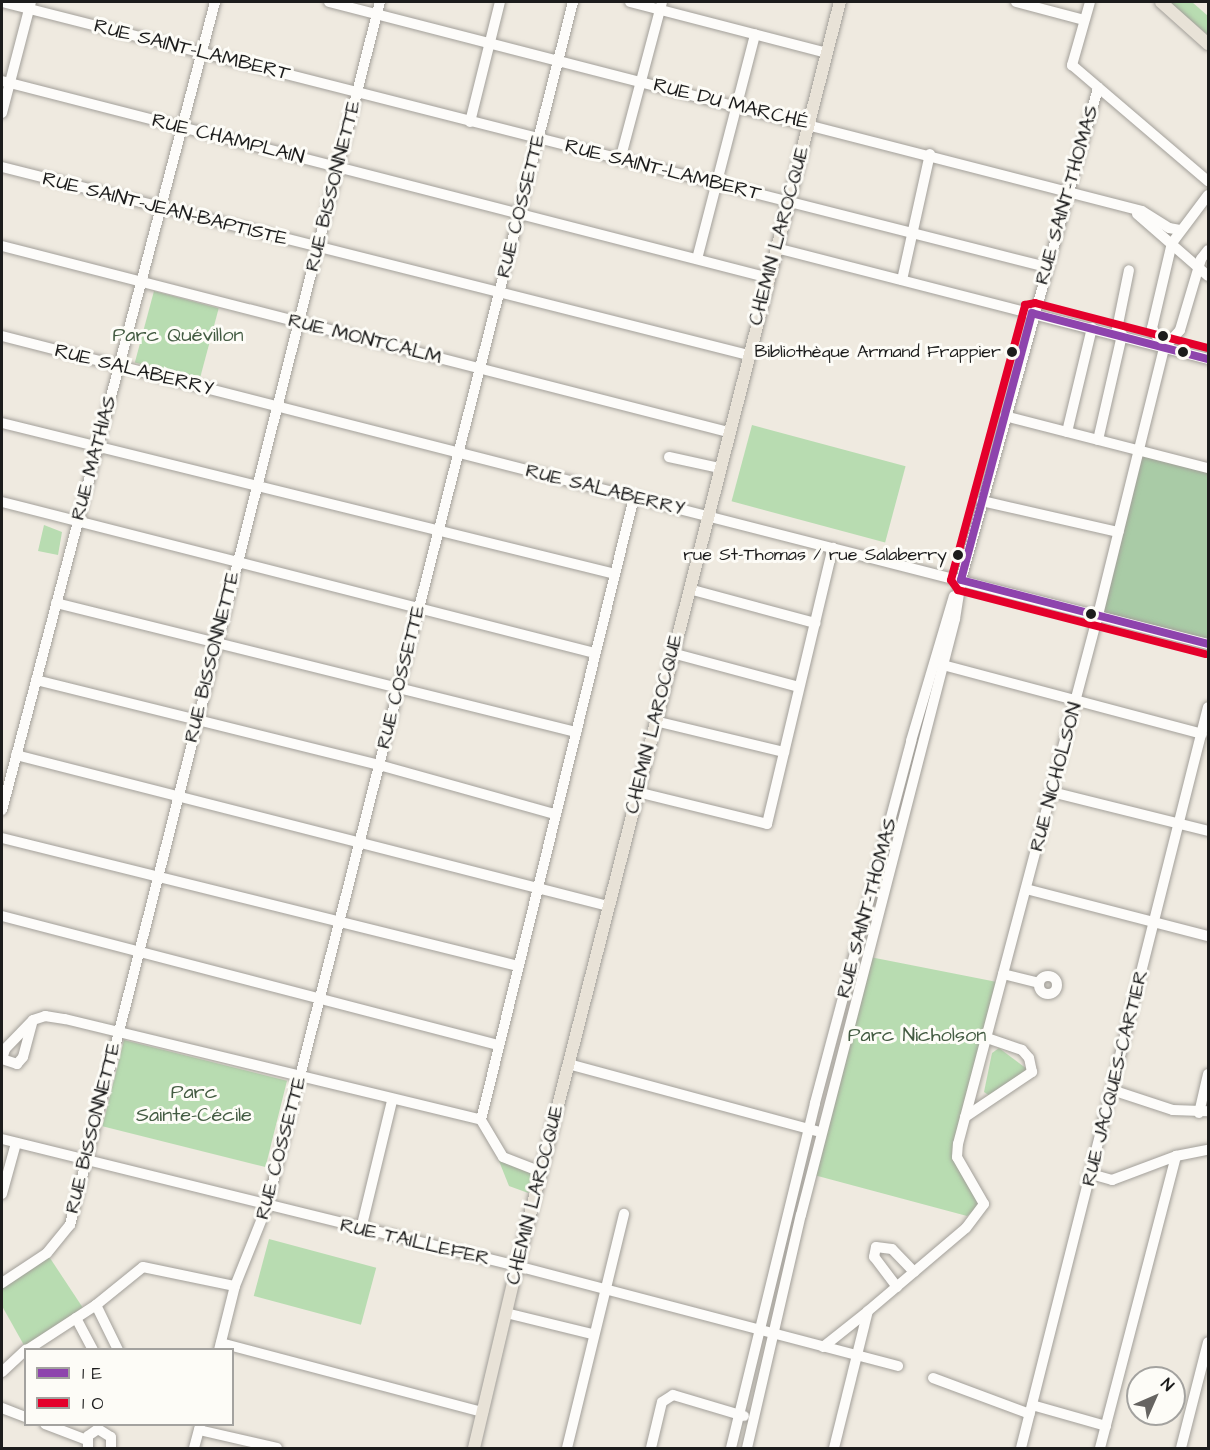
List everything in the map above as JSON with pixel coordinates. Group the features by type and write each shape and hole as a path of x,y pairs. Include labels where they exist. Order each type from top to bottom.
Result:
{"main road":[{"name":"CHEMIN LAROCQUE","path":"474,1449 568,1064 728,432 840,2"},
{"path":"1161,2 1209,44"}],"street":[{"name":"RUE SAINT-LAMBERT","path":"2,2 30,5 356,93 620,160 717,182 1046,267"},
{"name":"RUE MATHIAS","path":"2,810 214,2"},
{"name":"RUE DU MARCHÉ","path":"329,2 930,154 1142,211 1169,228 1180,230"},
{"name":"RUE BISSONNETTE","path":"2,1283 46,1253 65,1233 75,1208 84,1160 380,2"},
{"path":"470,122 500,2"},
{"name":"RUE COSSETTE","path":"220,1346 235,1286 267,1206 573,2"},
{"path":"630,2 661,5 827,53"},
{"path":"1016,2 1084,20"},
{"path":"1090,2 1072,65 1209,181"},
{"path":"2,113 5,82 30,5"},
{"path":"620,160 661,5"},
{"path":"697,259 755,34"},
{"name":"RUE CHAMPLAIN","path":"5,82 769,278"},
{"name":"RUE SAINT-THOMAS","path":"731,1449 810,1129 943,665 961,580 1032,313 1098,88"},
{"path":"902,280 930,154"},
{"name":"RUE SAINT-JEAN-BAPTISTE","path":"2,167 748,355"},
{"path":"1164,348 1152,328 1172,243 1209,195"},
{"name":"RUE DU MARCHÉ","path":"1132,210 1209,276"},
{"name":"RUE MONTCALM","path":"2,246 728,432"},
{"path":"776,248 1209,359"},
{"name":"RUE NICHOLSON","path":"914,1272 978,1216 983,1199 957,1157 965,1117 1098,615 1164,348 1180,330 1198,268 1209,250"},
{"path":"1098,440 1119,335 1129,270"},
{"path":"1067,432 1092,328"},
{"name":"RUE SALABERRY","path":"2,336 1209,644"},
{"path":"1005,416 1209,468"},
{"path":"2,423 615,574"},
{"path":"669,457 719,468"},
{"path":"541,1172 503,1156 481,1120 634,497"},
{"path":"982,501 1119,532"},
{"path":"2,502 418,610 595,653"},
{"path":"637,792 767,824 833,548"},
{"name":"RUE SAINT-THOMAS","path":"747,1449 861,955 941,633 961,580"},
{"path":"689,589 815,623"},
{"path":"56,603 576,732"},
{"path":"672,653 800,687"},
{"path":"943,665 1075,701 1204,730"},
{"path":"36,681 379,765 555,814"},
{"name":"RUE JACQUES-CARTIER","path":"1021,1449 1209,707"},
{"path":"655,722 784,752"},
{"path":"16,755 359,843 538,886 608,906"},
{"path":"1052,792 1209,831"},
{"path":"2,838 518,966"},
{"path":"1026,889 1209,936"},
{"path":"2,916 498,1045"},
{"path":"1003,974 1039,983"},
{"path":"33,1020 23,1058 17,1064 2,1059 5,1049 33,1020 45,1016 65,1018 392,1101 481,1120"},
{"path":"965,1117 1032,1072 1029,1058 1022,1050 987,1038"},
{"path":"568,1064 822,1132"},
{"path":"1112,1090 1173,1110 1204,1112 1209,1074"},
{"path":"361,1229 392,1101"},
{"name":"RUE TAILLEFER","path":"2,1139 517,1266 603,1291 898,1366"},
{"path":"2,1194 16,1143"},
{"path":"1091,1174 1112,1180 1176,1156 1209,1150"},
{"path":"1100,1449 1176,1156"},
{"path":"567,1449 592,1334 624,1214"},
{"path":"824,1347 897,1287 914,1272 892,1248 876,1247 874,1257 897,1287"},
{"path":"29,1348 96,1305 143,1267 235,1286"},
{"path":"96,1305 117,1348"},
{"path":"834,1449 868,1311"},
{"path":"506,1313 592,1334"},
{"path":"76,1318 92,1348"},
{"path":"1181,1449 1209,1342"},
{"path":"234,1350 483,1412"},
{"path":"2,1372 24,1352"},
{"path":"933,1378 1031,1409 1106,1426"},
{"path":"651,1449 662,1402 673,1395 753,1419"},
{"path":"2,1408 24,1416"},
{"path":"47,1426 88,1444 94,1431 106,1431 112,1441 111,1449"},
{"path":"194,1449 200,1427 277,1449"}],"green space":[{"path":"1169,2 1192,2 1208,16 1208,35"},
{"name":"Parc Quévillon","path":"154,291 219,308 200,380 135,362"},
{"path":"752,425 906,466 885,542 732,501"},
{"path":"1139,450 1208,468 1208,644 1098,615"},
{"path":"44,525 62,532 58,555 38,551"},
{"name":"Parc Nicholson","path":"870,957 997,982 953,1153 980,1205 967,1216 814,1175"},
{"name":"Parc Sainte-Cécile","path":"124,1040 287,1081 265,1167 102,1126"},
{"path":"999,1048 1027,1069 990,1096 984,1092 992,1053"},
{"path":"497,1156 536,1173 531,1194 509,1186"},
{"path":"269,1239 376,1268 361,1325 254,1296"},
{"path":"48,1255 83,1308 25,1347 2,1306 2,1285"}],"transit line":[{"path":"1205,654 958,590 951,580 1025,305 1035,303 1208,348"},
{"path":"1208,359 1032,313 961,580 1208,644"}],"place":[{"name":"Bibliothèque Armand Frappier","path":"1012,352"},
{"name":"rue St-Thomas / rue Salaberry","path":"958,555"}]}
